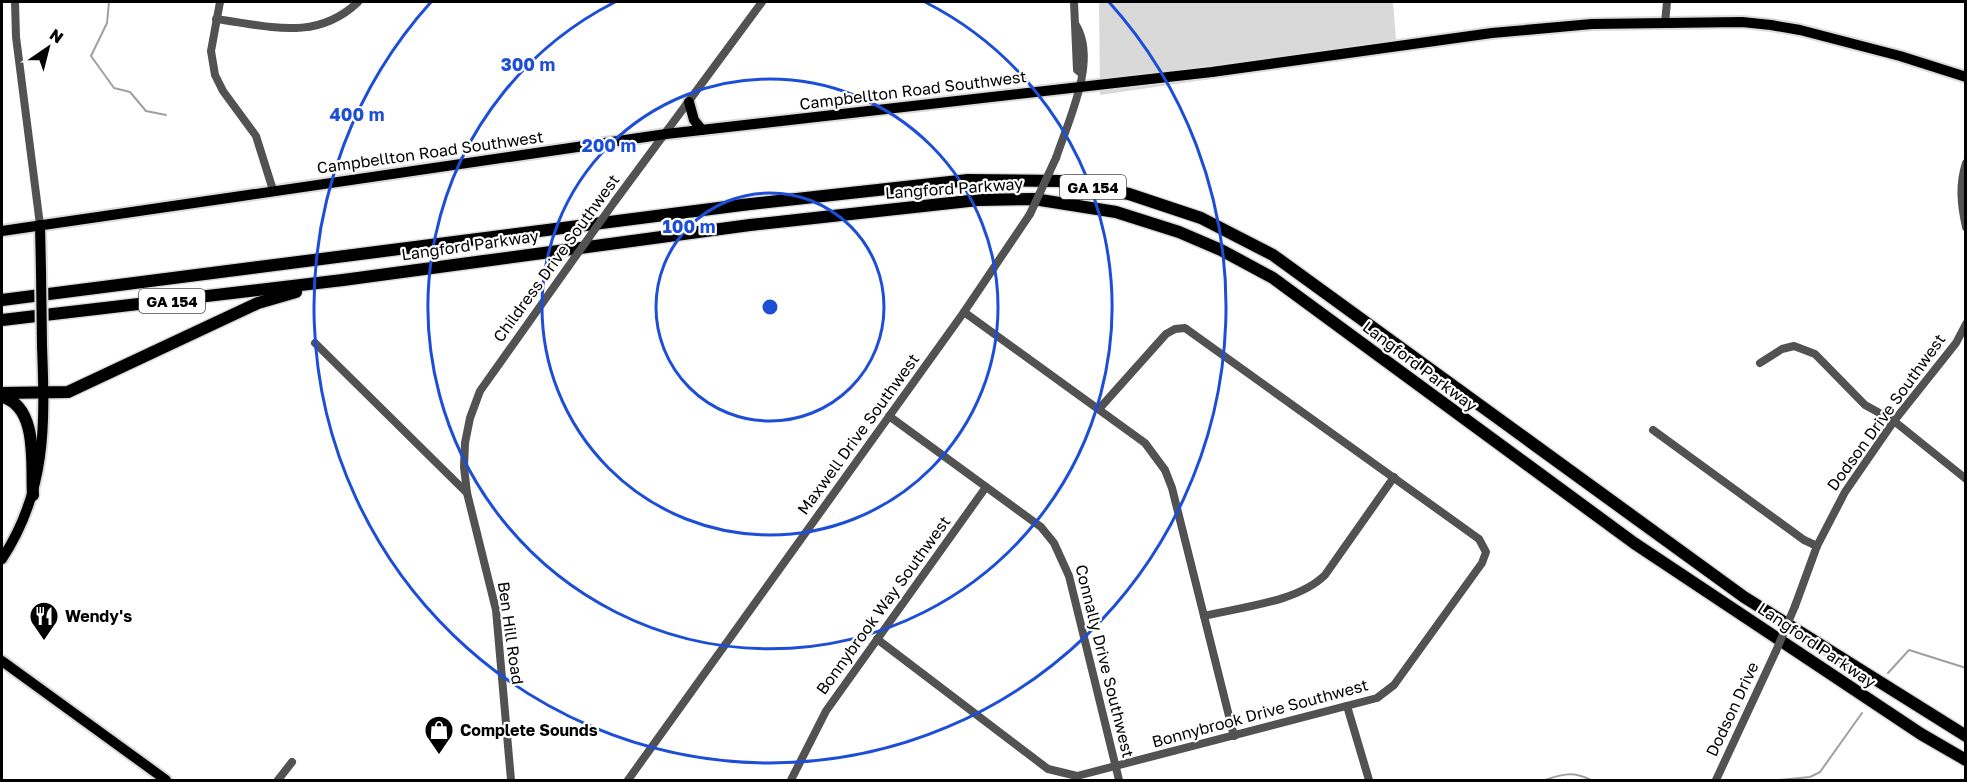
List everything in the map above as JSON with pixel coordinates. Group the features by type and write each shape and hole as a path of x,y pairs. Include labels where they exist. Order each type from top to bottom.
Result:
{"highway":[{"name":"Langford Parkway","path":"2,300 742,205 968,180 1041,180 1109,189 1190,214 1273,255 1744,597 1965,736"},
{"name":"Langford Parkway","path":"2,321 343,280 513,255 944,202 1034,200 1078,204 1150,221 1221,250 1273,278 1634,543 1922,734 1965,760"},
{"path":"2,393 68,392 258,303 343,280"},
{"path":"2,397 11,402 27,422 32,438 33,495"}],"main road":[{"name":"Campbellton Road Southwest","path":"2,231 666,134 1219,71 1492,33 1592,24 1742,22 1800,30 1900,56 1965,77"},
{"path":"689,102 694,120 702,130"},
{"path":"2,559 18,532 33,495 44,435 40,225"},
{"path":"2,661 166,780"}],"street":[{"path":"15,2 16,37 40,225"},
{"path":"220,2 211,51 215,75 223,91 255,136 273,190"},
{"path":"216,19 302,29 326,24 347,12 358,2"},
{"name":"Childress Drive Southwest","path":"467,493 464,467 465,443 470,418 480,391 615,201 762,2"},
{"path":"1074,2 1076,25 1073,35 1077,70 1082,74 1079,86"},
{"path":"1665,23 1667,2"},
{"name":"Maxwell Drive Southwest","path":"628,780 964,312 1030,214 1056,158 1079,86"},
{"path":"1965,163 1961,204 1965,227"},
{"path":"964,312 1145,443 1165,470 1172,489 1234,736"},
{"name":"Dodson Drive Southwest","path":"1776,651 1817,546 1845,492 1894,422 1956,343 1965,324"},
{"name":"Bonnybrook Drive Southwest","path":"877,639 1048,770 1077,776 1377,698 1394,685 1482,563 1486,552 1479,539 1185,328 1175,329 1166,334 1099,409"},
{"path":"315,343 467,493"},
{"path":"1760,363 1782,349 1794,346 1805,348 1815,354 1865,405 1894,422 1965,479"},
{"name":"Connally Drive Southwest","path":"889,416 1041,528 1063,559 1119,780"},
{"path":"1653,430 1804,540 1817,546"},
{"path":"1204,616 1299,593 1314,586 1325,575 1394,477"},
{"name":"Bonnybrook Way Southwest","path":"791,780 826,711 986,487"},
{"name":"Ben Hill Road","path":"467,493 495,605 511,780"},
{"name":"Dodson Drive","path":"1716,780 1776,651"},
{"path":"1347,706 1369,780"},
{"path":"278,780 292,762"}],"shaded area":[{"path":"1099,2 1393,2 1397,52 1100,95"}],"waterway":[{"path":"109,2 107,23 91,56 114,88 130,92 146,111 166,115"},
{"path":"1888,673 1909,650 1966,668"},
{"path":"1780,780 1810,777 1820,772 1862,713"},
{"path":"1545,780 1568,774 1579,775 1591,780"}],"place":[{"name":"Wendy's","path":"44,642"},
{"name":"Complete Sounds","path":"439,756"}]}
